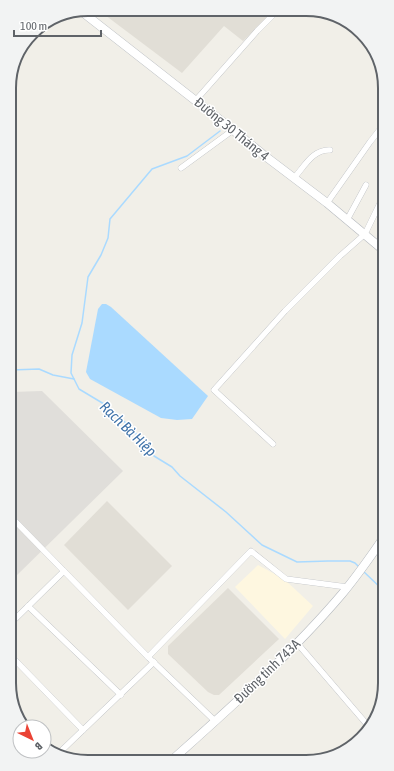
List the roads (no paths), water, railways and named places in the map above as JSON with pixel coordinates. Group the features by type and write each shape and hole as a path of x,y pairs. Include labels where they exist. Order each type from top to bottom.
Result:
{"street":[{"name":"Đường 30 Tháng 4","path":"89,16 265,156 327,203 378,245"},
{"path":"196,100 272,16"},
{"path":"181,168 233,130"},
{"path":"327,203 378,132"},
{"path":"294,178 317,153 330,150"},
{"path":"346,220 366,185"},
{"path":"273,444 214,390 285,311 334,261 365,234 378,207"},
{"path":"16,522 148,657 215,721"},
{"name":"Đường tỉnh 743A","path":"178,755 265,675 297,643 347,587 378,546"},
{"path":"148,657 251,551 286,579 347,587"},
{"path":"16,618 64,571"},
{"path":"28,606 120,695"},
{"path":"297,643 366,723"},
{"path":"16,661 83,730"},
{"path":"62,750 154,662"}],"water":[{"path":"102,304 106,304 111,307 208,396 192,419 177,420 161,418 90,379 86,372 98,309"}],"waterway":[{"name":"Rạch Bà Hiệp","path":"220,131 187,156 152,169 110,219 108,238 101,255 88,277 82,323 72,355 71,373 79,389 109,407 132,429 154,456 172,467 180,476 226,512 262,545 297,562 350,561 359,567"},
{"path":"16,370 39,369 53,375 74,379"},
{"name":"Rạch Bà Hiệp","path":"363,571 378,585"}]}
